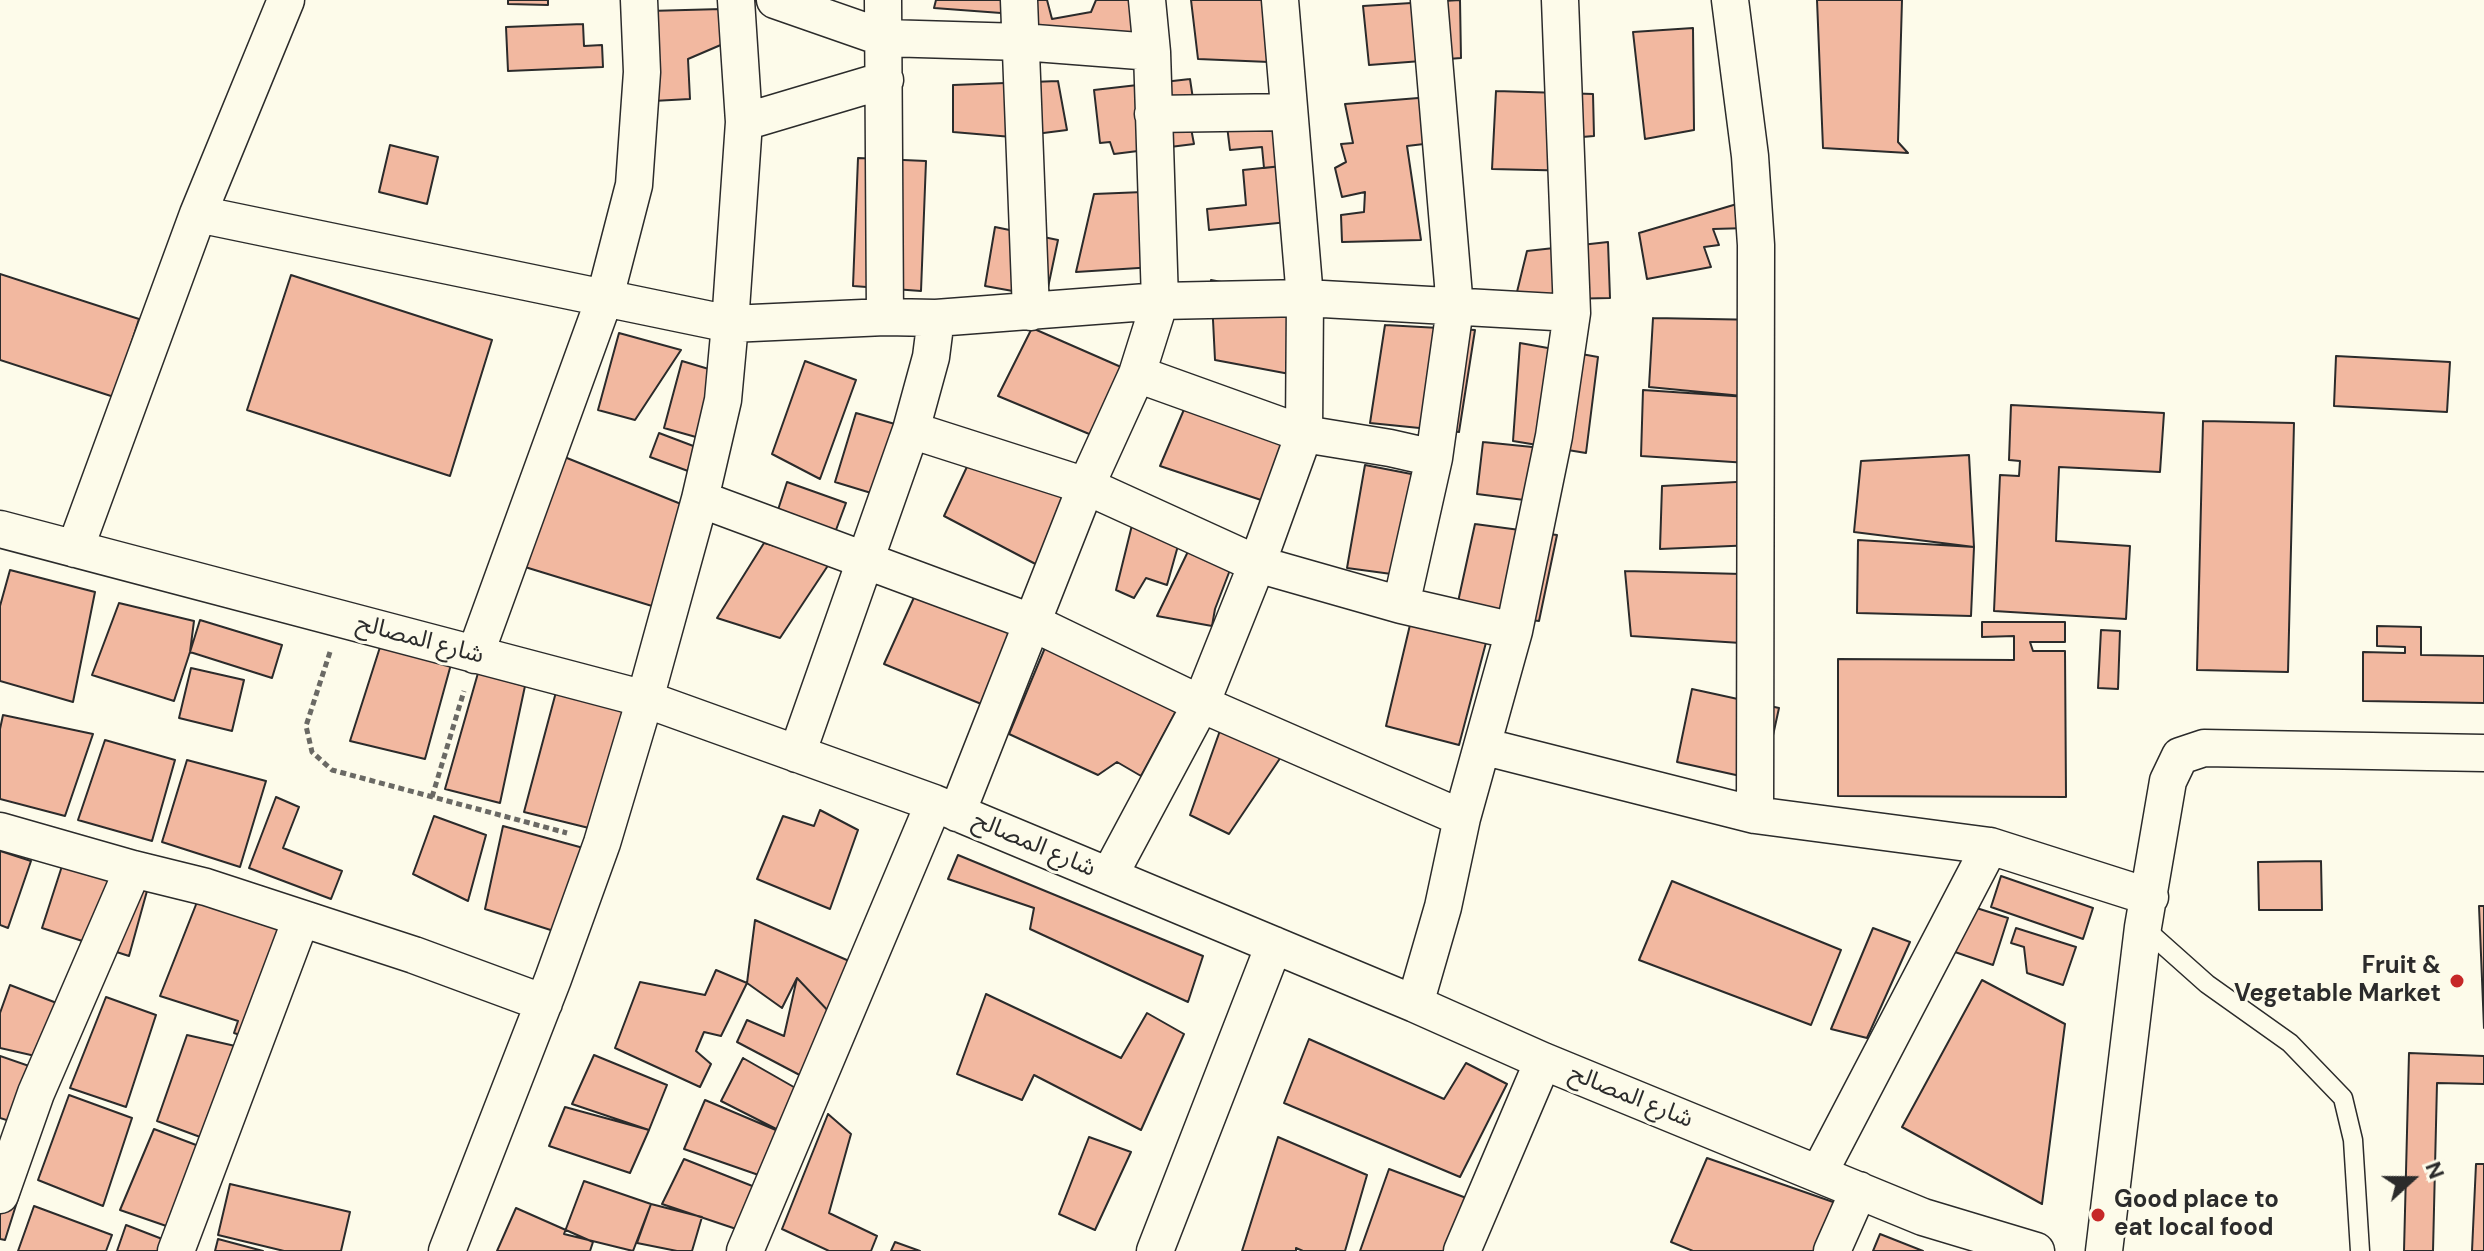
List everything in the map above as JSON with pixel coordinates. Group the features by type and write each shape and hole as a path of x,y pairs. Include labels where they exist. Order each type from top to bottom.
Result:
{"street":[{"path":"75,549 198,214 286,0"},
{"path":"475,655 605,297 634,185 642,72 639,0"},
{"path":"447,1251 544,1003 602,843 700,499 723,400 744,122 736,0"},
{"path":"775,0 884,38 1022,42 1152,52"},
{"path":"883,0 885,317"},
{"path":"1019,0 1031,312"},
{"path":"745,1251 1031,622 1086,486 1137,374 1160,301 1152,52 1147,0"},
{"path":"1109,876 1201,704 1257,564 1304,434 1305,298 1280,0"},
{"path":"1401,605 1434,458 1455,308 1429,0"},
{"path":"1415,1004 1514,631 1554,436 1572,313 1560,0"},
{"path":"1730,0 1750,156 1756,245 1755,815"},
{"path":"744,122 885,80"},
{"path":"1153,114 1289,112"},
{"path":"198,214 730,324 885,317 936,318 1160,301 1305,298 1572,313"},
{"path":"797,754 911,430 931,357 936,318"},
{"path":"1137,374 1304,434 1434,458"},
{"path":"911,430 1086,486 1257,564 1401,605 1514,631"},
{"path":"700,499 1031,622 1201,704 1462,818"},
{"name":"شارع المصالح","path":"0,529 645,699 946,808 1415,1004 1543,1061 1923,1217 2036,1251"},
{"path":"1482,746 1755,815 1990,846 2146,912"},
{"path":"2104,1251 2146,912 2168,781 2180,756 2204,748 2484,753"},
{"path":"0,831 206,887 414,955 544,1003"},
{"path":"1819,1173 1990,846"},
{"path":"0,1195 36,1093 133,869"},
{"path":"176,1251 301,919"},
{"path":"1155,1251 1274,945"},
{"path":"1462,1251 1543,1061"},
{"path":"1832,1251 1859,1190"}],"lane":[{"path":"2146,912 2207,984 2290,1043 2343,1098 2353,1140 2360,1251"}],"path":[{"path":"340,619 306,726 312,752 332,770 602,843"},
{"path":"432,797 475,655"}],"building":[{"path":"508,0 548,0 548,5 508,4"},
{"path":"936,0 1002,0 1001,13 934,8"},
{"path":"1029,0 1047,0 1052,19 1091,12 1096,0 1136,0 1139,34 1022,42"},
{"path":"1191,0 1264,0 1269,62 1198,59"},
{"path":"1460,0 1461,58 1369,65 1363,6"},
{"path":"1817,0 1902,0 1898,142 1908,153 1823,148"},
{"path":"722,9 723,44 688,59 690,99 653,101 649,11"},
{"path":"583,24 584,46 602,45 603,67 508,71 506,27"},
{"path":"1693,28 1694,130 1645,139 1633,32"},
{"path":"1190,79 1193,99 1187,107 1194,144 1114,154 1110,142 1100,143 1094,90"},
{"path":"1058,81 1067,130 1012,137 953,132 953,85"},
{"path":"1496,91 1593,94 1594,136 1570,138 1580,171 1492,169"},
{"path":"1455,95 1458,140 1407,146 1421,240 1342,242 1341,215 1364,212 1365,192 1342,197 1335,168 1346,162 1341,144 1353,143 1345,104"},
{"path":"1278,121 1282,166 1264,168 1262,147 1230,150 1227,126"},
{"path":"390,145 438,157 427,204 379,192"},
{"path":"858,158 926,161 921,291 853,286"},
{"path":"1282,166 1288,222 1209,230 1207,209 1246,205 1243,170"},
{"path":"1168,191 1170,266 1076,272 1094,194"},
{"path":"1747,201 1748,228 1713,229 1719,245 1704,247 1711,267 1647,279 1639,233"},
{"path":"995,227 1058,240 1046,297 985,286"},
{"path":"1608,242 1610,298 1515,300 1527,251"},
{"path":"0,274 139,319 114,397 0,360"},
{"path":"291,275 492,340 450,476 247,410"},
{"path":"1211,280 1305,298 1295,375 1215,360"},
{"path":"1653,318 1764,320 1763,398 1649,387"},
{"path":"1385,325 1475,330 1459,432 1370,423"},
{"path":"1032,328 1137,374 1106,441 998,396"},
{"path":"619,333 681,350 635,420 598,410"},
{"path":"1520,343 1598,357 1586,453 1513,441"},
{"path":"2336,356 2450,362 2447,412 2334,406"},
{"path":"682,361 722,373 703,439 664,428"},
{"path":"805,361 856,380 820,479 772,454"},
{"path":"1643,390 1748,397 1748,463 1641,456"},
{"path":"1191,393 1293,438 1267,502 1160,466"},
{"path":"2011,405 2164,413 2160,472 2059,467 2056,541 2130,546 2126,619 1994,611 2000,475 2019,476 2020,461 2009,460"},
{"path":"856,413 902,426 881,496 835,482"},
{"path":"2203,421 2294,423 2288,672 2197,670"},
{"path":"659,433 696,447 688,471 650,457"},
{"path":"1483,442 1552,449 1548,503 1477,494"},
{"path":"1969,455 1974,547 1854,532 1861,461"},
{"path":"562,456 681,504 652,606 525,567"},
{"path":"972,456 1077,491 1045,569 944,516"},
{"path":"1365,465 1437,479 1421,578 1347,568"},
{"path":"1755,481 1755,545 1660,549 1662,486"},
{"path":"787,482 846,503 830,546 776,516"},
{"path":"1133,521 1181,535 1167,585 1146,578 1134,598 1116,590"},
{"path":"1475,524 1557,535 1539,621 1456,611"},
{"path":"1194,539 1230,570 1212,626 1157,616"},
{"path":"1858,540 1974,547 1971,616 1857,613"},
{"path":"764,543 831,561 780,638 717,618"},
{"path":"10,570 95,592 73,702 0,681 0,606"},
{"path":"1625,571 1742,574 1741,643 1631,636"},
{"path":"916,593 1016,635 991,708 884,664"},
{"path":"119,603 194,621 190,652 174,701 92,675"},
{"path":"1414,608 1488,635 1459,745 1386,726"},
{"path":"200,620 282,645 272,678 190,652"},
{"path":"1982,622 2065,622 2065,642 2030,642 2033,651 2065,651 2066,797 1838,796 1838,659 2014,660 2014,636 1982,637"},
{"path":"2377,626 2421,627 2421,655 2484,656 2484,703 2363,701 2363,652 2405,653 2405,647 2377,646"},
{"path":"2101,630 2120,631 2118,689 2098,688"},
{"path":"1047,643 1177,709 1141,776 1117,762 1098,775 1009,734"},
{"path":"381,644 453,657 425,759 350,741"},
{"path":"191,668 244,680 232,731 179,718"},
{"path":"478,673 525,686 500,803 445,789"},
{"path":"1692,689 1779,708 1763,781 1677,762"},
{"path":"556,692 625,709 593,829 524,812"},
{"path":"3,715 93,734 65,816 0,799 0,729"},
{"path":"1222,725 1285,751 1229,834 1190,815"},
{"path":"105,740 175,760 152,841 78,820"},
{"path":"187,760 266,781 240,867 162,842"},
{"path":"276,797 299,807 283,848 342,871 331,899 249,868"},
{"path":"820,810 858,830 830,909 757,879 783,816 814,826"},
{"path":"434,816 486,835 468,901 413,874"},
{"path":"503,826 587,849 560,933 485,909"},
{"path":"0,851 31,861 8,928 0,925"},
{"path":"958,855 1203,956 1188,1002 1030,929 1034,908 948,879"},
{"path":"2321,861 2322,910 2259,910 2258,862"},
{"path":"62,866 147,891 129,956 42,928"},
{"path":"2001,876 2093,908 2083,939 1991,907"},
{"path":"1672,881 1841,950 1811,1025 1639,960"},
{"path":"199,897 304,938 261,1042 234,1033 238,1021 160,996"},
{"path":"1967,905 2008,918 1993,965 1952,951"},
{"path":"2479,906 2484,906 2484,1028"},
{"path":"755,920 856,964 832,1015 797,978 782,1008 747,983"},
{"path":"1873,928 1910,942 1867,1038 1831,1029"},
{"path":"2016,928 2076,947 2063,985 2027,973 2024,947 2011,943"},
{"path":"716,970 747,983 721,1036 704,1032 696,1051 711,1064 700,1087 615,1048 640,982 705,995"},
{"path":"797,978 832,1015 811,1081 737,1042 747,1020 784,1036"},
{"path":"1982,980 2065,1024 2042,1204 1902,1127"},
{"path":"10,985 67,1007 44,1058 0,1048 0,1013"},
{"path":"986,994 1121,1058 1147,1013 1184,1034 1141,1130 1034,1075 1022,1100 957,1074"},
{"path":"106,997 156,1015 126,1107 70,1088"},
{"path":"187,1035 244,1048 211,1141 157,1121"},
{"path":"1309,1039 1444,1099 1466,1063 1507,1084 1460,1177 1284,1103"},
{"path":"2409,1053 2484,1056 2484,1084 2437,1083 2433,1251 2404,1251"},
{"path":"594,1055 667,1085 649,1130 572,1104"},
{"path":"0,1056 55,1075 35,1129 0,1118"},
{"path":"743,1058 806,1094 790,1136 721,1101"},
{"path":"69,1095 132,1118 103,1206 38,1180"},
{"path":"705,1100 790,1136 770,1179 684,1149"},
{"path":"565,1107 649,1130 630,1173 549,1146"},
{"path":"828,1114 851,1134 829,1213 877,1236 871,1251 829,1251 782,1229"},
{"path":"154,1129 204,1148 175,1229 120,1210"},
{"path":"1089,1137 1131,1152 1095,1230 1059,1214"},
{"path":"1278,1137 1367,1175 1345,1251 1303,1251 1296,1248 1296,1251 1242,1251"},
{"path":"1707,1158 1836,1203 1815,1251 1693,1251 1671,1242"},
{"path":"684,1159 765,1191 751,1234 662,1204"},
{"path":"2476,1164 2484,1164 2484,1251 2472,1251"},
{"path":"1389,1169 1469,1199 1449,1251 1360,1251"},
{"path":"0,1178 22,1186 5,1240 0,1239"},
{"path":"584,1181 651,1204 633,1251 564,1234"},
{"path":"230,1184 350,1212 341,1251 284,1251 218,1235"},
{"path":"651,1204 702,1217 692,1251 637,1243"},
{"path":"34,1206 112,1235 106,1251 18,1251"},
{"path":"516,1208 593,1242 590,1251 497,1251"},
{"path":"126,1225 170,1242 167,1251 117,1251"},
{"path":"1880,1234 1923,1251 1873,1251"},
{"path":"218,1239 263,1251 215,1251"},
{"path":"895,1242 920,1251 891,1251"}],"place":[{"name":"Fruit & Vegetable Market","path":"2457,981"},
{"name":"Good place to eat local food","path":"2098,1215"}]}
